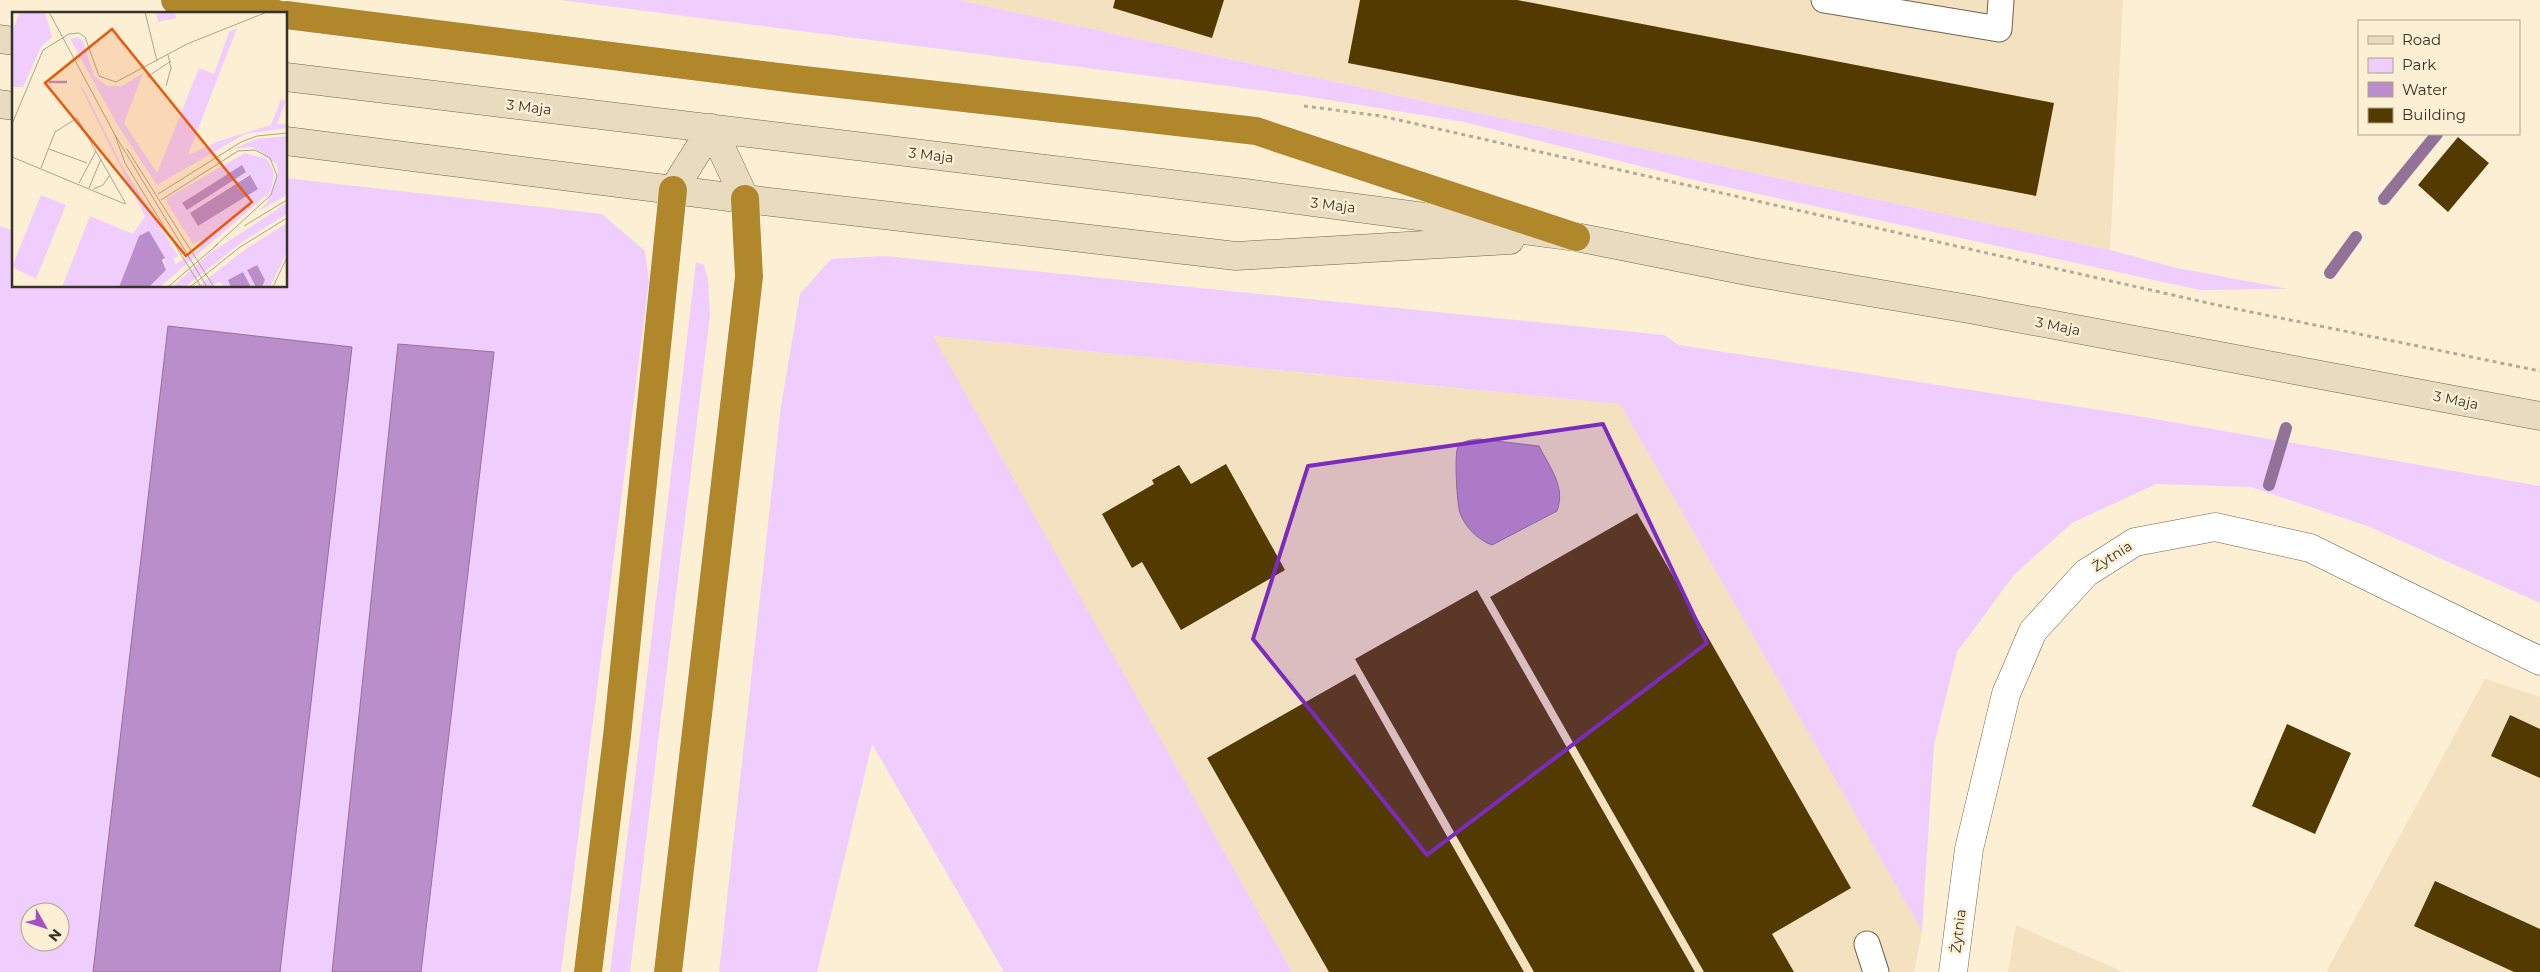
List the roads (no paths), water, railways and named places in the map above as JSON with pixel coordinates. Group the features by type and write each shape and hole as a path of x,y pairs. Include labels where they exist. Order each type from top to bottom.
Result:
{"highway":[{"path":"175,0 263,12"},
{"path":"288,15 795,79 1256,131 1576,237"},
{"path":"588,972 617,736 672,190"},
{"path":"668,972 749,277 745,199"}],"main road":[{"name":"3 Maja","path":"288,77 1236,192 1576,237 1752,272 1969,309 2540,416"},
{"path":"672,190 712,128"},
{"path":"712,128 745,199"},
{"name":"3 Maja","path":"288,141 745,199 1236,256 1576,237"}],"street":[{"name":"Żytnia","path":"1953,972 1970,848 2006,694 2033,631 2086,573 2135,542 2215,527 2310,548 2540,661"}],"lane":[{"path":"1824,0 1999,29 2002,0"},
{"path":"1867,944 1876,972"}],"water":[{"path":"168,326 352,347 280,972 93,972"},
{"path":"398,344 494,352 421,972 332,972"},
{"path":"1479,439 1539,446 1552,470 1560,494 1557,511 1492,545 1482,540 1469,528 1460,513 1458,500 1456,468 1458,447 1465,442"}],"waterway":[{"path":"2384,199 2436,135"},
{"path":"2330,273 2356,237"},
{"path":"2269,485 2286,428"}]}
